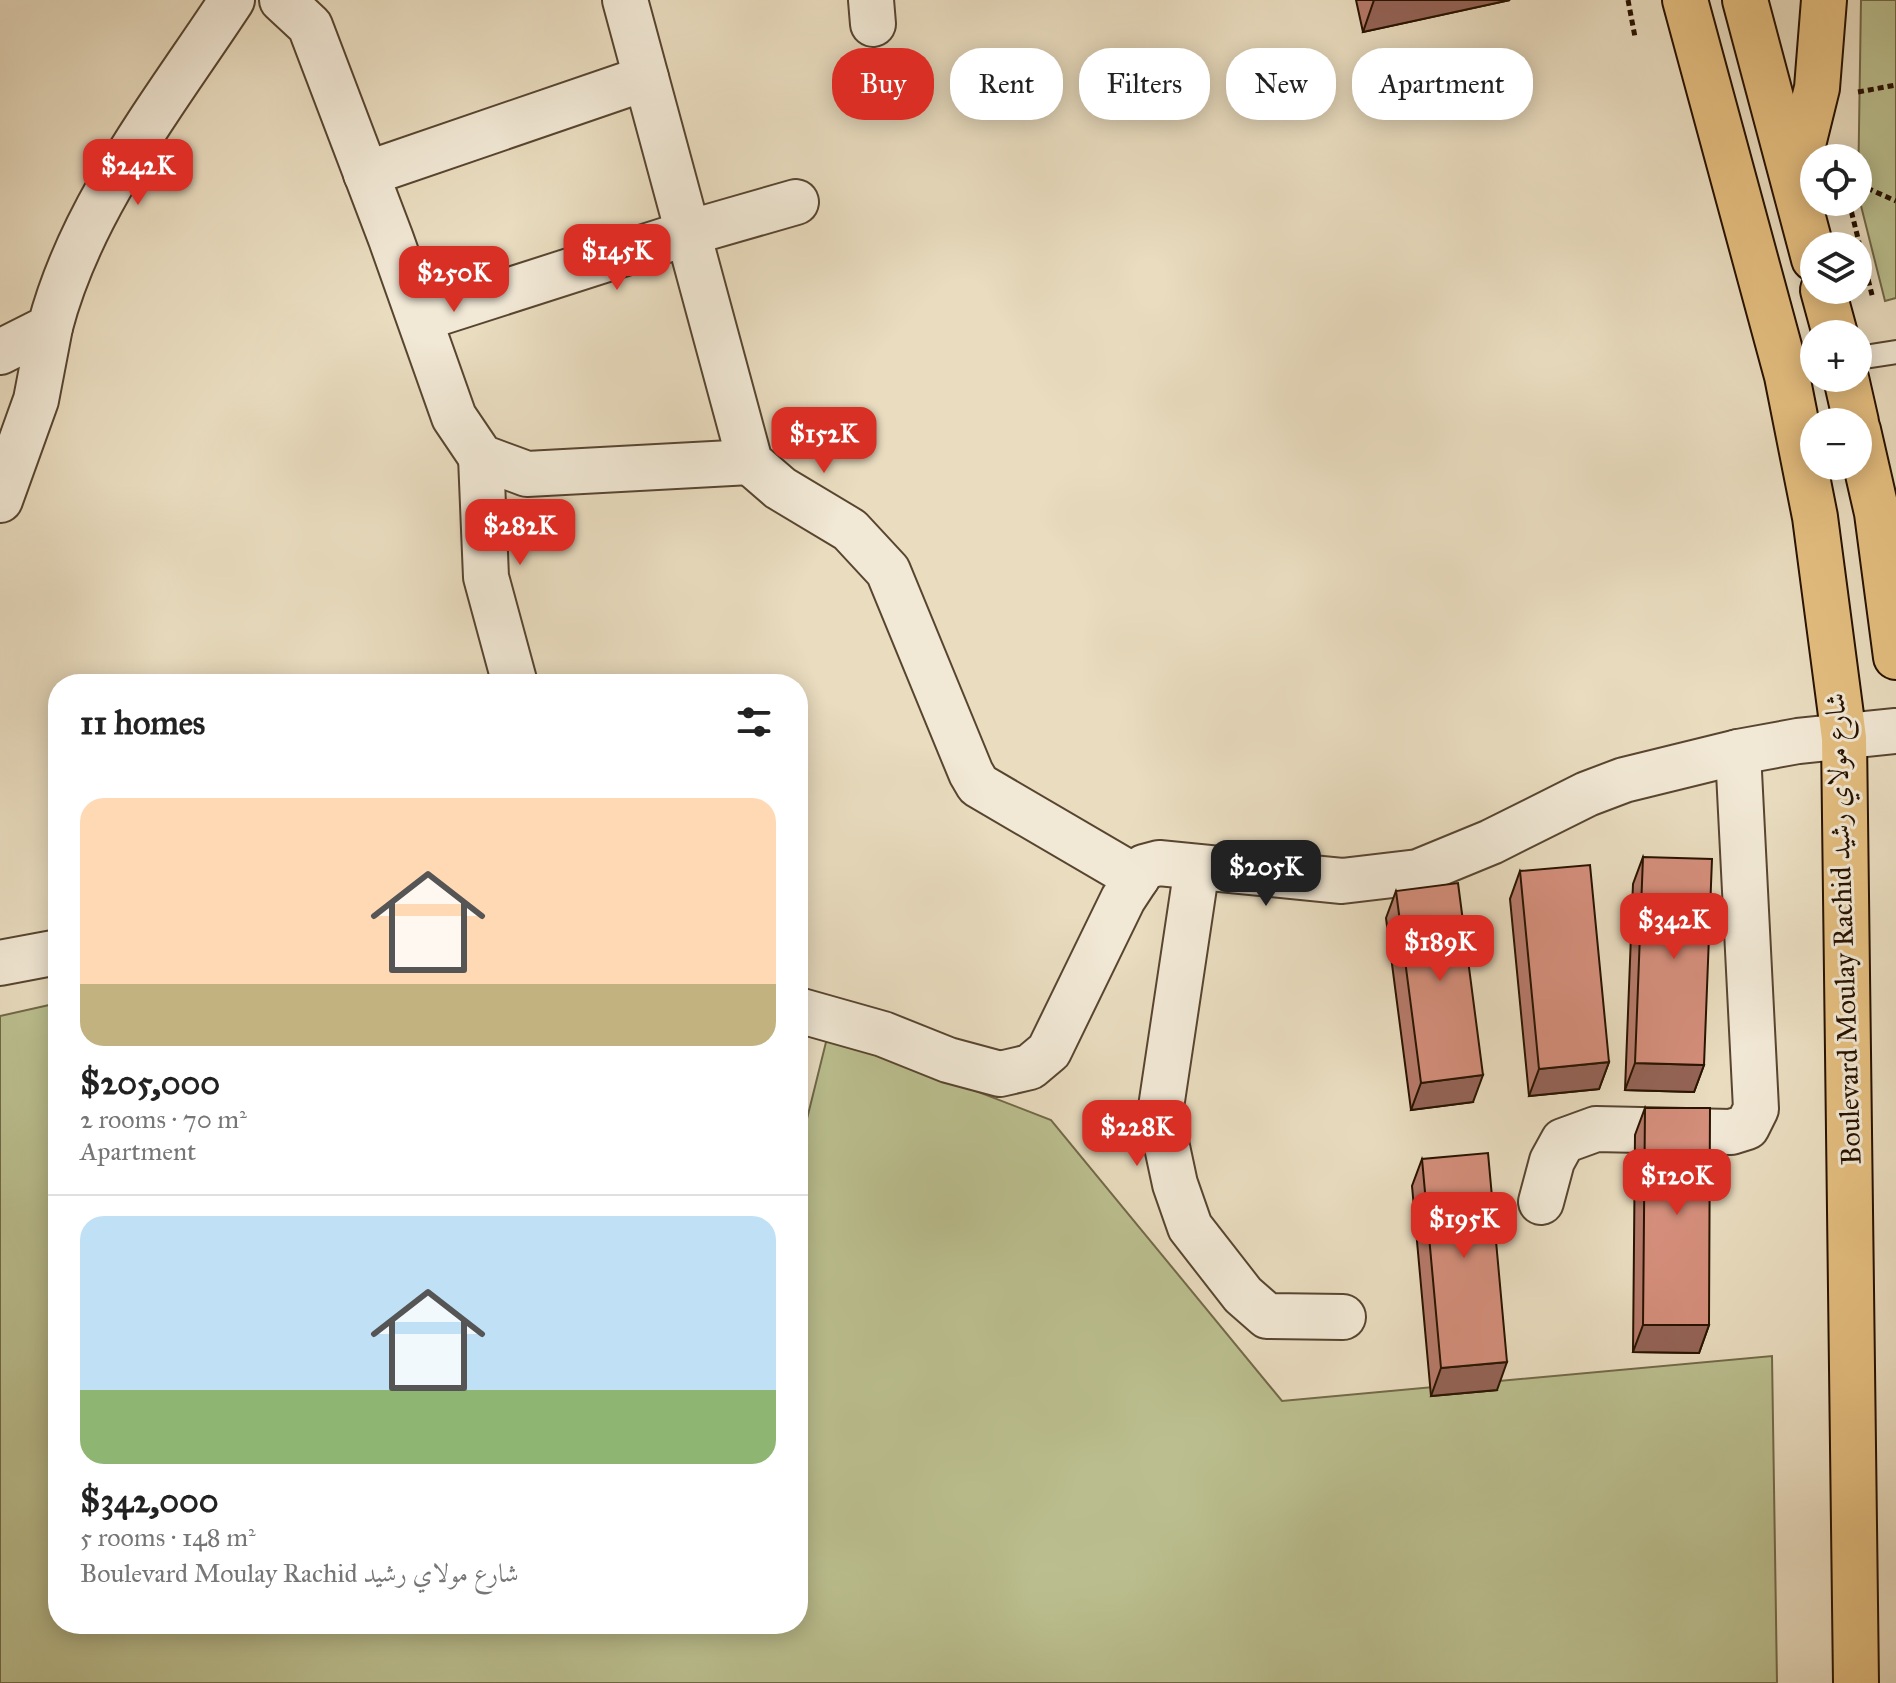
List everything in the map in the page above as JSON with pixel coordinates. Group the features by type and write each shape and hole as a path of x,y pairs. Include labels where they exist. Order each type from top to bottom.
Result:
{"main road":[{"name":"Boulevard Moulay Rachid شارع مولاي رشيد","path":"1685,0 1800,369"},
{"path":"1745,0 1807,232"},
{"path":"1793,183 1817,88 1824,0"},
{"name":"Boulevard Moulay Rachid شارع مولاي رشيد","path":"1803,392 1815,517 1844,738 1856,1683"},
{"path":"1869,480 1877,513 1896,657"}],"street":[{"path":"0,500 36,400 57,299 81,241 114,180 232,0"},
{"path":"282,0 310,26 454,417 481,457 486,577 512,674"},
{"path":"625,0 750,462 780,488 850,530 888,571 978,785 1137,878"},
{"path":"366,174 646,78"},
{"path":"420,319 688,233 796,202"},
{"path":"0,352 50,327"},
{"path":"481,457 527,474 750,462"},
{"path":"808,1013 883,1034 948,1060 1000,1074 1030,1067 1049,1051 1123,899 1144,867 1159,863 1342,881 1418,872 1624,780 1798,741 1896,731"},
{"path":"1541,1202 1552,1161 1563,1141 1596,1129 1731,1132 1747,1127 1756,1109 1738,752"},
{"path":"1197,867 1160,1114 1175,1184 1190,1227 1243,1295 1267,1316 1343,1317"},
{"path":"0,963 48,954"}],"lane":[{"path":"1872,356 1896,352"}],"path":[{"path":"1628,0 1635,37"},
{"path":"1872,190 1896,201"}],"green space":[{"path":"1861,0 1896,0 1896,298 1885,301 1872,249 1872,232 1868,232 1864,216 1872,216 1872,144 1859,144"},
{"path":"48,1005 48,1634 808,1634 808,1115 828,1034 1051,1120 1282,1401 1772,1356 1777,1683 0,1683 0,1016"}],"building":[{"path":"1643,857 1712,859 1704,1065 1635,1063"},
{"path":"1590,865 1609,1062 1539,1069 1520,871"},
{"path":"1458,883 1483,1075 1421,1083 1396,891"},
{"path":"1645,1108 1710,1108 1709,1325 1643,1325"},
{"path":"1488,1153 1507,1362 1441,1368 1422,1159"}]}
